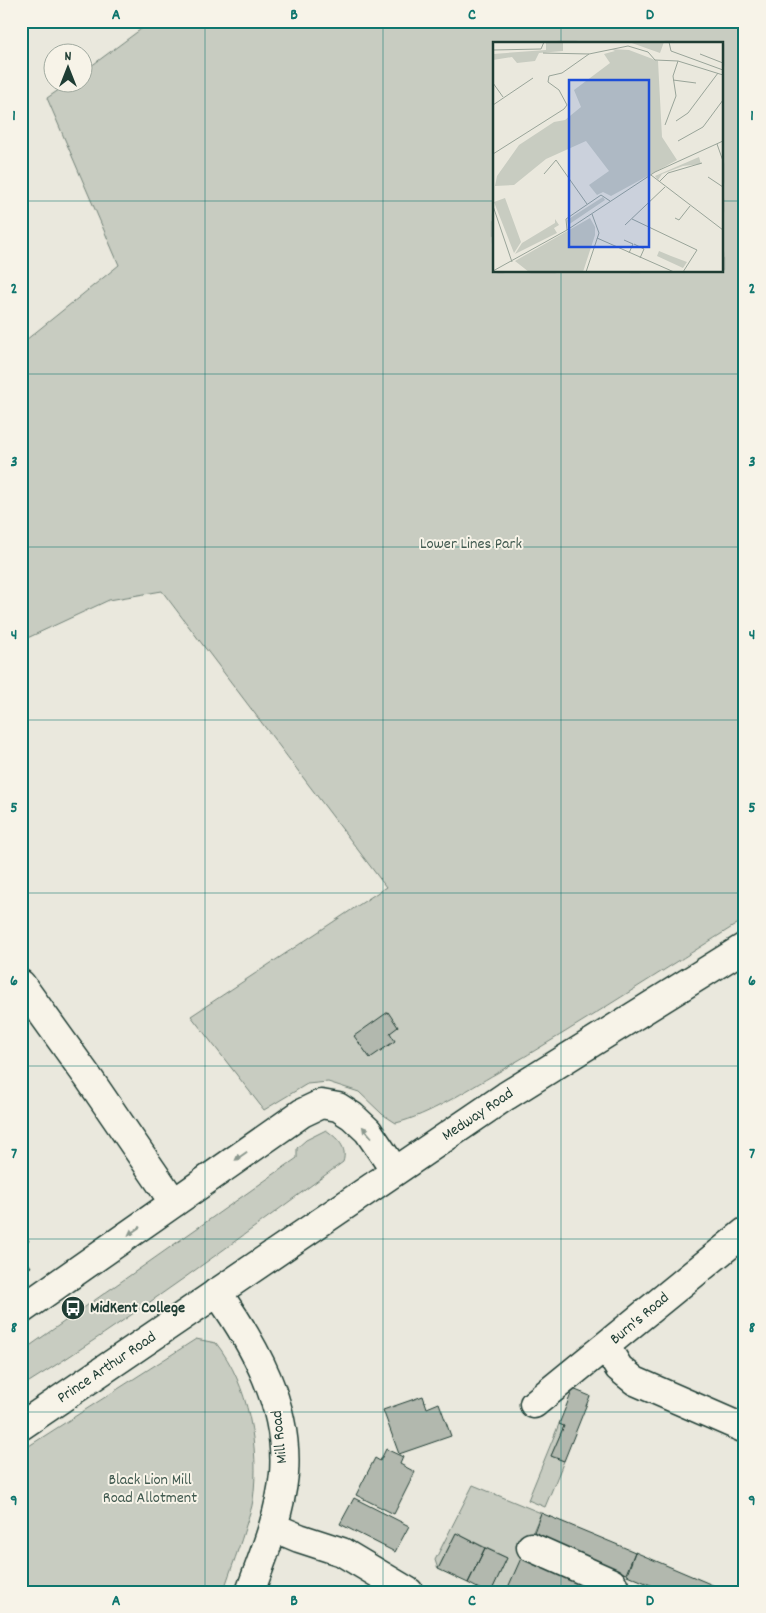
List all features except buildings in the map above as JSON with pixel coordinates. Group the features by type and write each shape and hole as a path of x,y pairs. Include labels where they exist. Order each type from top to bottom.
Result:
{"street":[{"name":"Medway Road","path":"217,1292 506,1096 745,947"},
{"path":"21,984 174,1202"},
{"path":"21,1310 302,1113 322,1104 338,1107 352,1116 368,1131 395,1171"},
{"name":"Burn's Road","path":"534,1404 745,1232"},
{"name":"Prince Arthur Road","path":"21,1426 217,1292"},
{"name":"Mill Road","path":"217,1292 245,1333 267,1379 278,1407 284,1449 284,1476 273,1527 250,1592"},
{"path":"606,1347 620,1368 635,1381 745,1429"},
{"path":"273,1527 342,1552 410,1592"},
{"path":"532,1547 612,1583 623,1591"}],"green space":[{"name":"Lower Lines Park","path":"152,21 745,21 745,919 528,1054 448,1101 409,1119 396,1123 382,1114 359,1092 328,1082 307,1084 264,1110 191,1016 386,887 162,591 109,600 21,641 21,344 119,265 47,98 56,92 92,92 92,65"},
{"path":"326,1130 341,1143 344,1152 343,1162 104,1334 21,1387 21,1352 297,1158 297,1148 306,1140"},
{"name":"Black Lion Mill Road Allotment","path":"196,1339 216,1343 227,1360 237,1378 244,1397 253,1439 255,1480 253,1503 223,1592 21,1592 21,1451"},
{"path":"559,1424 564,1426 551,1456 564,1461 545,1507 528,1500"},
{"path":"473,1485 541,1513 507,1592 491,1592 507,1558 456,1533 438,1569 435,1560"}],"place":[{"name":"MidKent College","path":"73,1308"}]}
